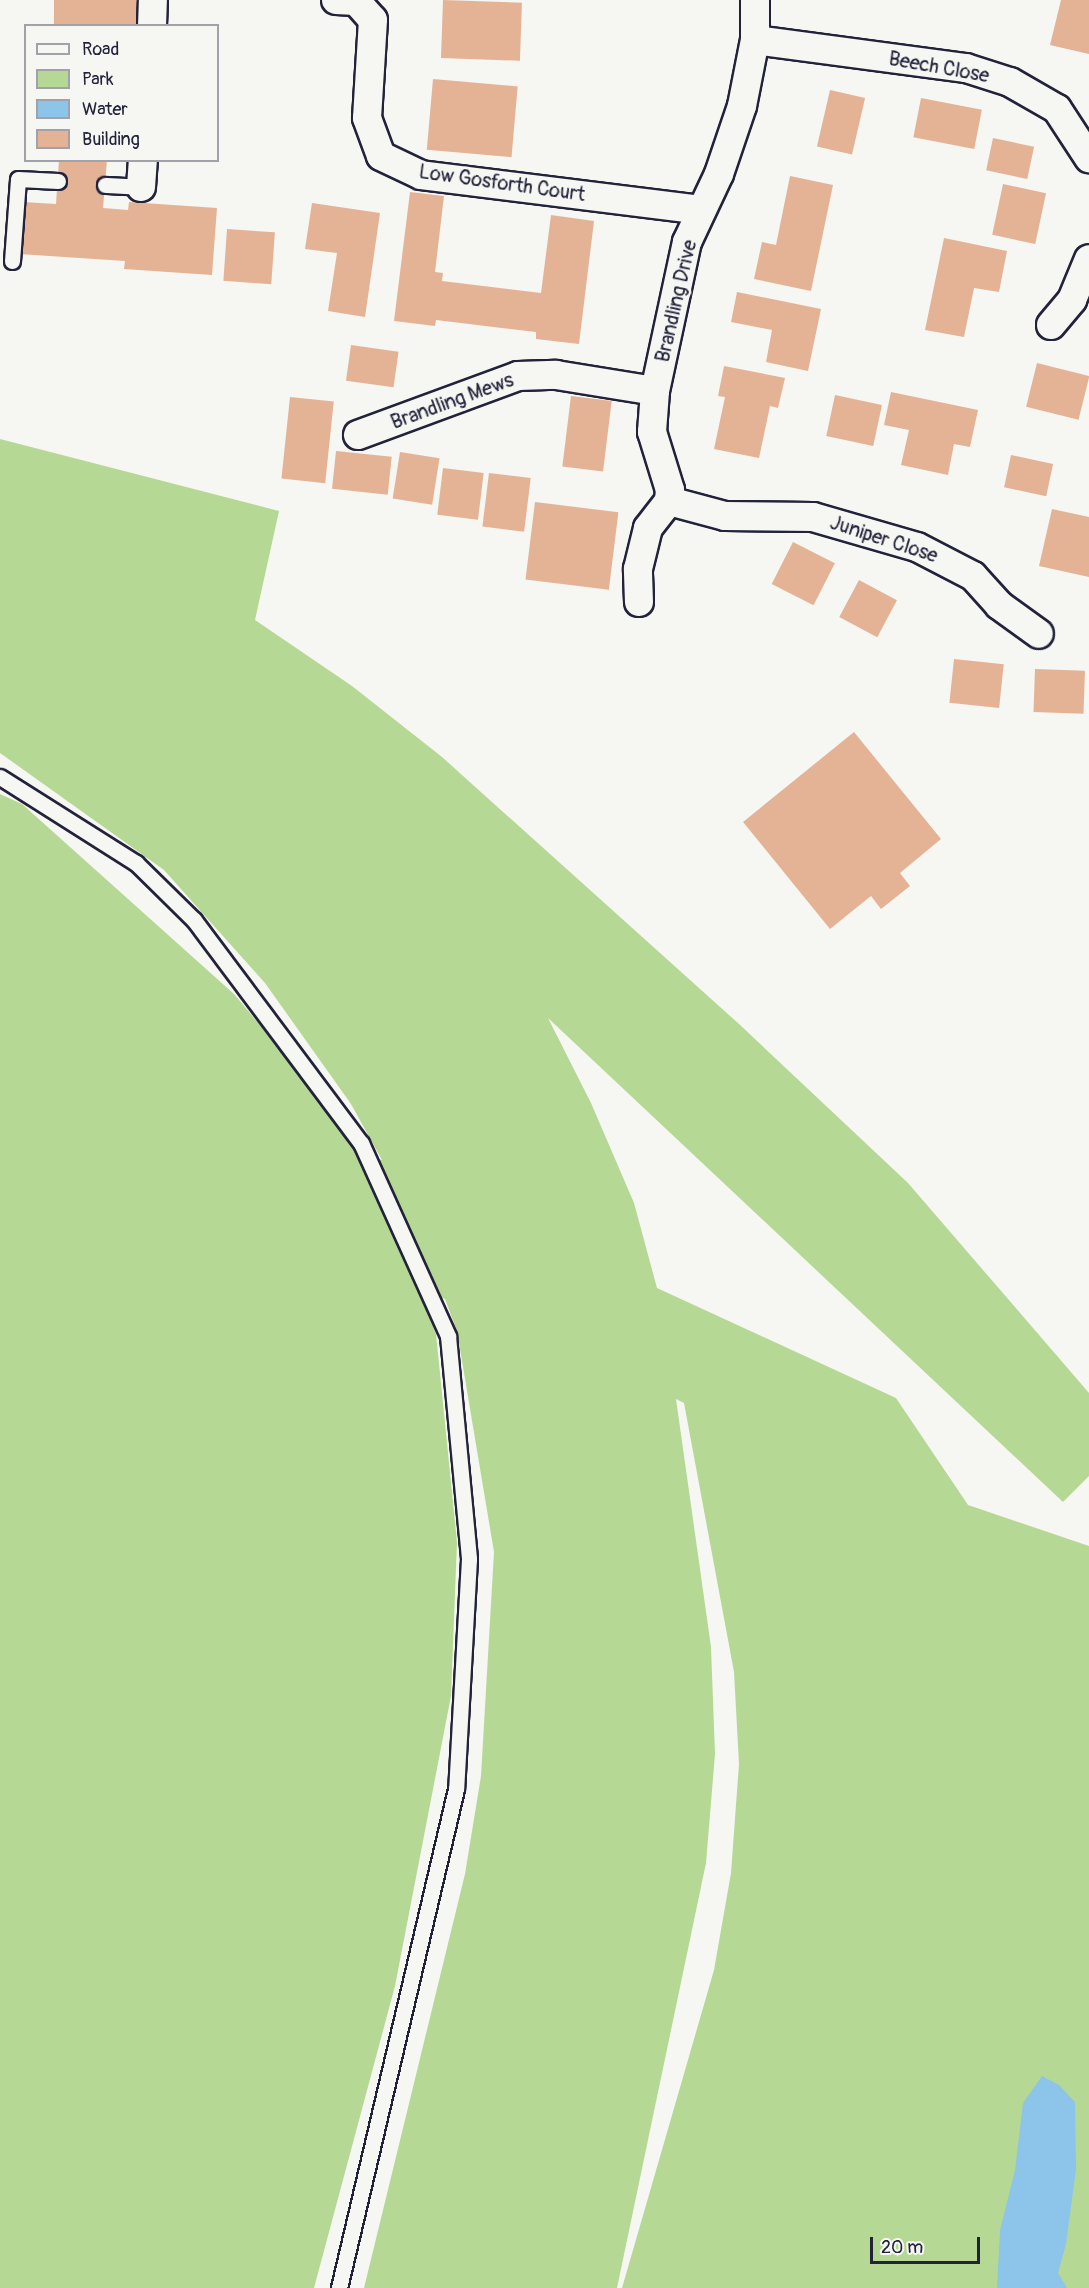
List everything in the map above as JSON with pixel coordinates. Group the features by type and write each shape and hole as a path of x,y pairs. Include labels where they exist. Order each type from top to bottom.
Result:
{"street":[{"path":"152,24 153,0"},
{"name":"Low Gosforth Court","path":"336,0 356,1 374,20 367,118 381,156 421,175 701,210"},
{"name":"Brandling Drive","path":"669,501 670,490 652,432 655,391 687,242 719,174 742,106 755,40 755,0"},
{"name":"Beech Close","path":"755,40 966,68 1010,82 1057,109 1089,158"},
{"path":"1051,325 1072,300 1089,260"},
{"name":"Brandling Mews","path":"358,435 518,376 556,375 655,391"},
{"path":"639,602 638,569 648,528 669,501"},
{"name":"Juniper Close","path":"669,501 725,516 813,517 916,547 973,576 999,605 1039,634"}],"lane":[{"path":"105,185 142,174"},
{"path":"12,261 18,179 57,182"},
{"path":"0,777 136,863 194,920 361,1143 448,1336 470,1559 456,1789 339,2288"}],"green space":[{"path":"0,439 279,511 255,620 352,686 442,757 739,1024 908,1183 1089,1393 1089,1476 1063,1502 548,1018 591,1103 634,1203 657,1288 896,1398 968,1505 1089,1546 1089,2288 622,2288 714,1970 731,1873 739,1764 734,1672 684,1403 676,1399 711,1647 715,1754 706,1863 617,2288 364,2288 465,1874 481,1776 494,1552 457,1331 445,1299 416,1286 436,1334 457,1542 451,1696 395,1986 314,2288 0,2288 0,794 22,804 234,994 370,1156 382,1160 351,1104 265,983 164,870 0,753"}],"water":[{"path":"1042,2076 1059,2085 1075,2102 1076,2169 1066,2244 1058,2273 1067,2288 997,2288 1000,2230 1015,2170 1023,2103"}],"building":[{"path":"54,0 140,0 140,24 54,24"},
{"path":"443,0 522,3 520,61 441,58"},
{"path":"1061,0 1089,0 1089,54 1050,45"},
{"path":"433,79 518,86 511,157 427,150"},
{"path":"830,90 865,98 852,155 817,147"},
{"path":"921,98 982,110 974,149 913,137"},
{"path":"993,138 1034,147 1027,179 986,170"},
{"path":"59,162 107,162 103,208 128,210 129,202 217,208 212,275 124,269 125,261 19,254 23,202 56,204"},
{"path":"790,176 833,185 811,291 754,279 762,242 776,245"},
{"path":"1003,184 1046,193 1035,244 992,235"},
{"path":"410,192 444,196 435,272 443,273 442,281 541,293 551,215 594,221 579,344 536,339 536,332 436,320 435,326 394,321"},
{"path":"312,203 380,213 365,317 328,311 337,253 305,249"},
{"path":"227,229 275,232 271,284 223,281"},
{"path":"944,238 1007,251 999,292 974,288 964,337 925,330"},
{"path":"737,292 821,309 808,371 766,362 772,330 731,322"},
{"path":"351,345 399,352 394,387 346,381"},
{"path":"1037,363 1089,376 1079,420 1026,407"},
{"path":"724,366 785,378 778,408 770,406 759,458 714,449 725,397 718,396"},
{"path":"891,392 978,410 970,447 954,444 948,475 901,465 909,430 884,425"},
{"path":"835,395 882,405 873,446 826,436"},
{"path":"571,396 612,401 603,471 562,466"},
{"path":"290,397 334,402 325,483 281,479"},
{"path":"336,451 392,457 388,495 332,489"},
{"path":"400,452 440,458 432,505 393,498"},
{"path":"1011,455 1053,464 1046,496 1004,487"},
{"path":"443,468 484,473 478,520 437,515"},
{"path":"489,473 531,478 524,532 482,527"},
{"path":"535,502 618,512 609,590 525,579"},
{"path":"1052,509 1089,517 1089,577 1039,566"},
{"path":"793,542 835,563 814,605 772,584"},
{"path":"859,580 897,600 877,637 839,617"},
{"path":"954,659 1004,664 999,708 949,703"},
{"path":"1035,669 1085,671 1083,714 1033,712"},
{"path":"854,732 941,839 900,873 910,886 881,909 871,896 830,929 743,822"}]}
